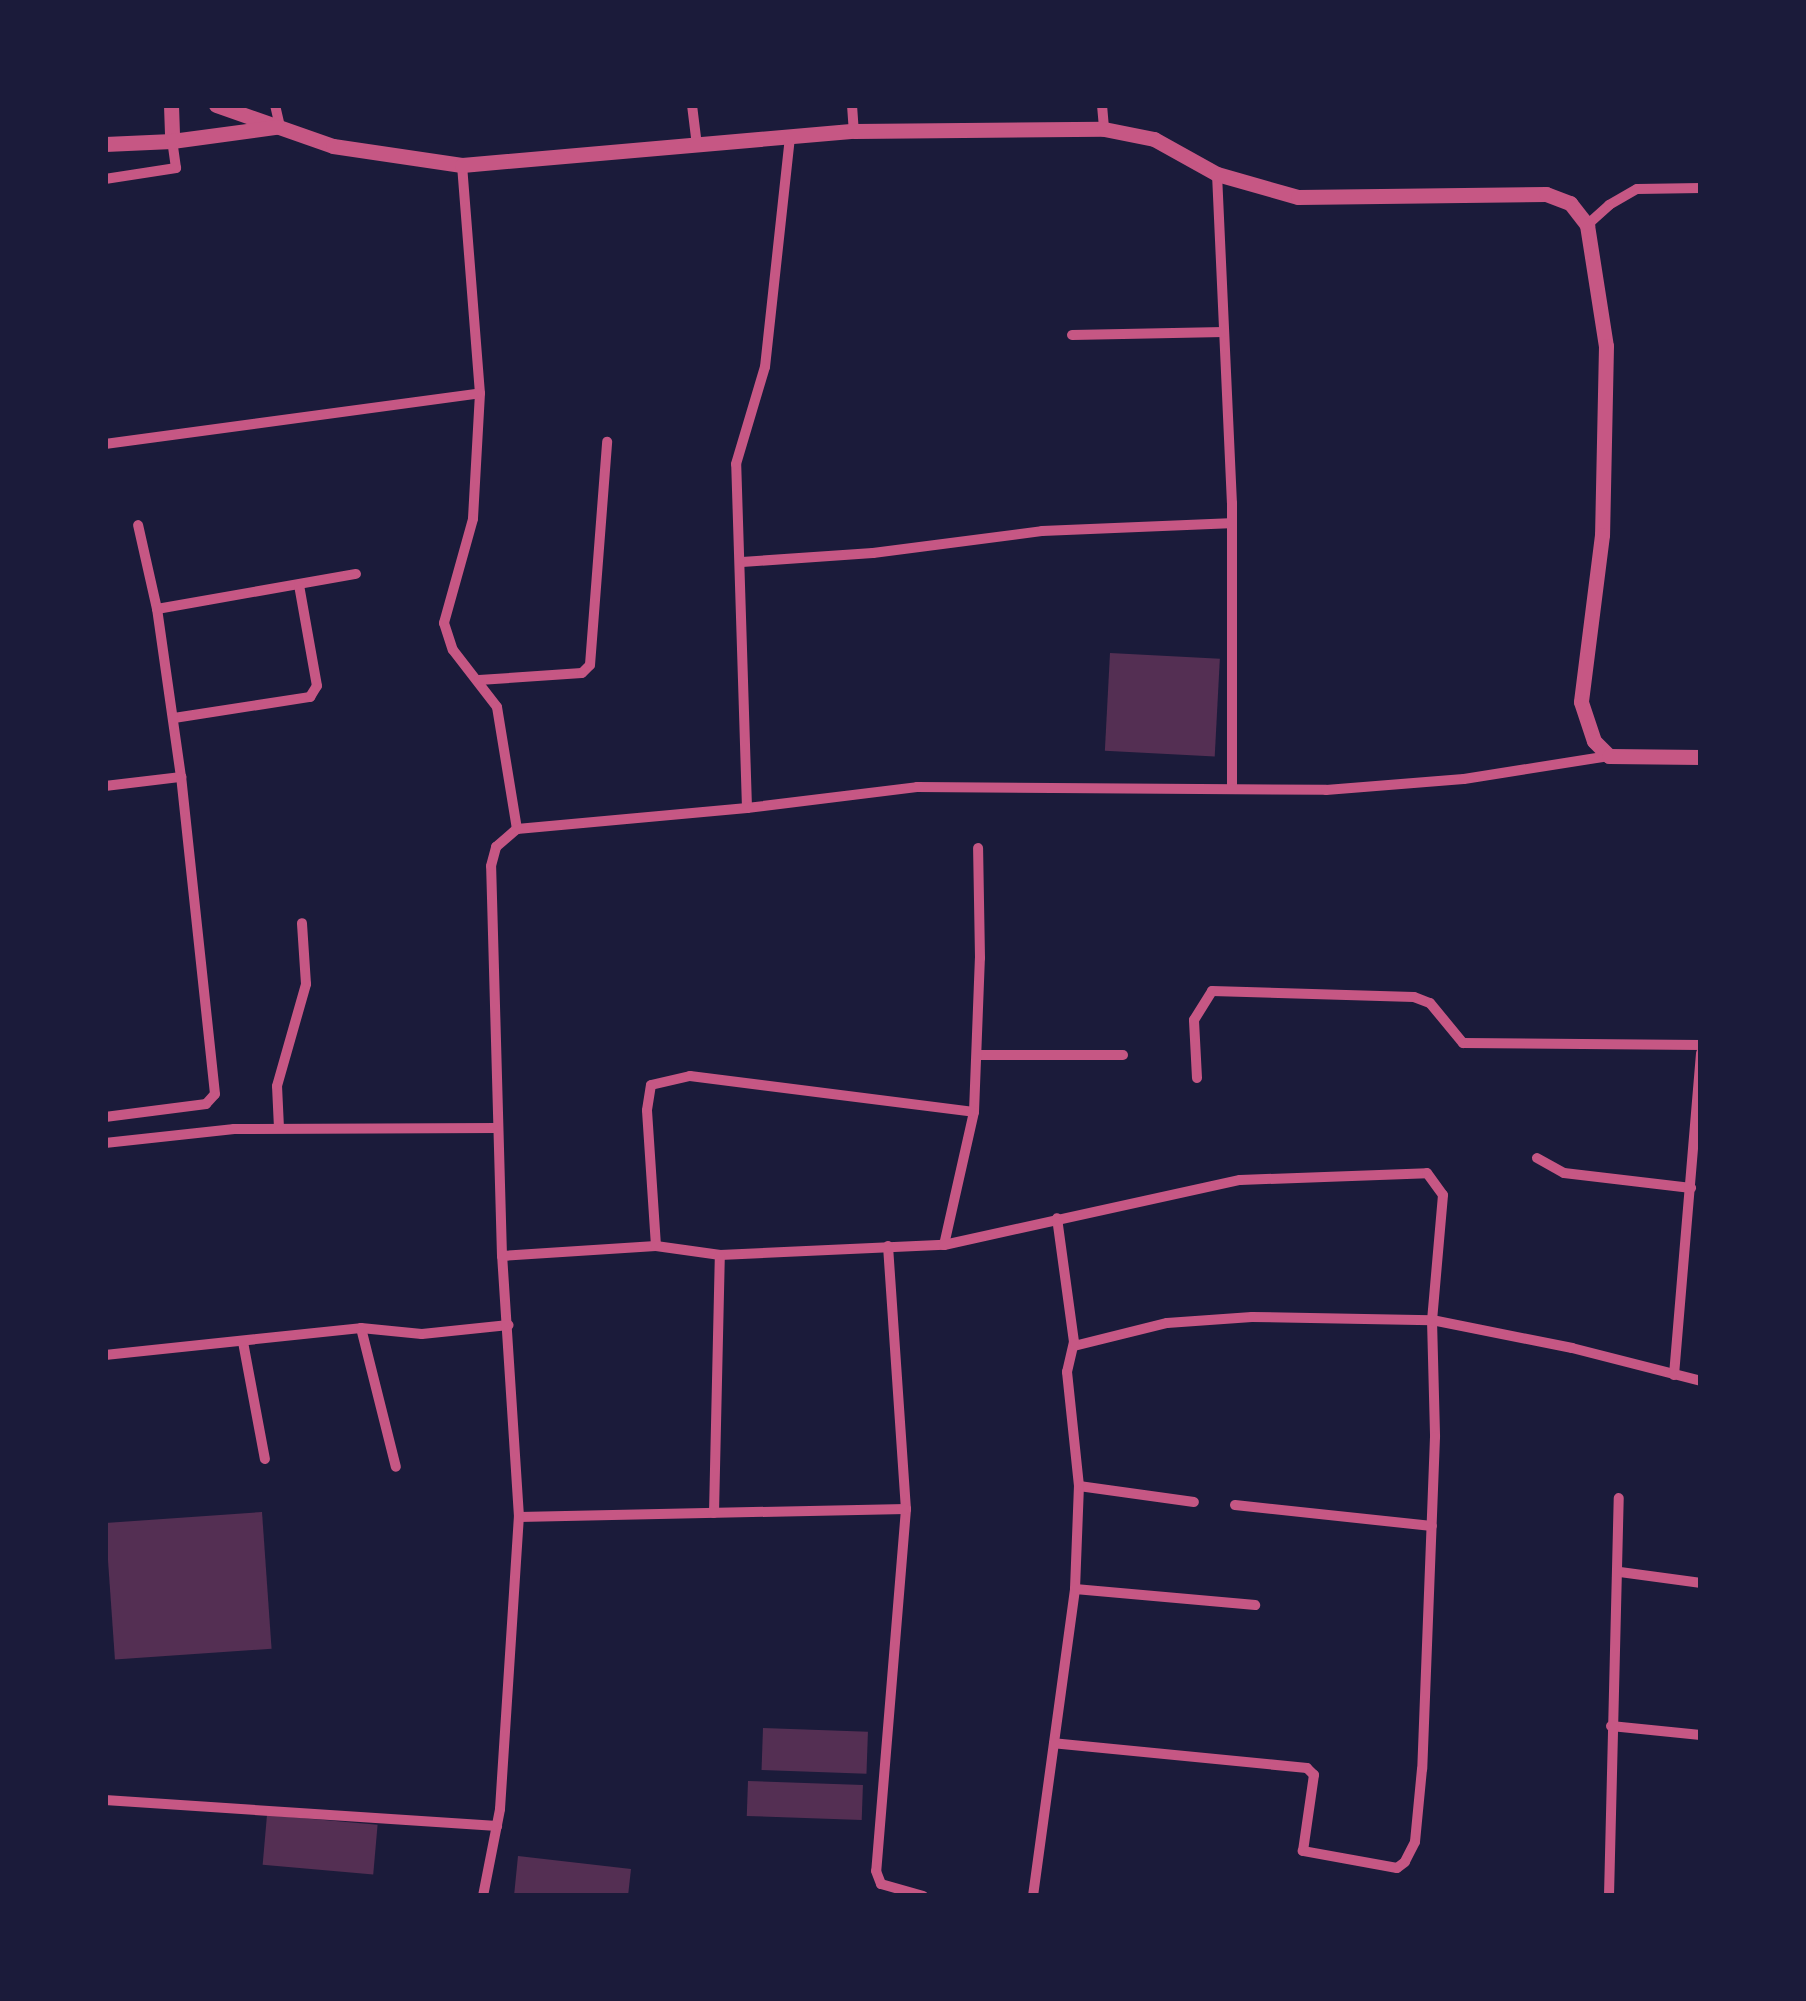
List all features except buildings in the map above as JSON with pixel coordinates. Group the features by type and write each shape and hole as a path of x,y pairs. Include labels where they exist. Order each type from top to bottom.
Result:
{"street":[{"path":"105,179 176,168 171,105"},
{"path":"216,105 333,146 462,165 854,132 1104,129 1154,140 1217,174 1298,197 1546,194 1570,203 1587,225 1606,346 1602,534 1582,702 1594,741 1610,756"},
{"path":"275,105 280,126"},
{"path":"692,105 697,144"},
{"path":"852,105 854,132"},
{"path":"1102,105 1104,129"},
{"path":"105,144 172,141 280,126"},
{"path":"747,808 736,464 765,366 790,136"},
{"path":"462,165 480,394 473,519 444,623 453,650 497,707 517,829"},
{"path":"1217,174 1234,659 1232,788"},
{"path":"1587,225 1609,204 1636,189 1701,188"},
{"path":"1072,335 1224,332"},
{"path":"105,444 480,394"},
{"path":"479,680 582,673 590,665 606,442"},
{"path":"742,562 873,553 1042,531 1230,523"},
{"path":"105,1117 206,1104 215,1094 174,718 157,609 138,525"},
{"path":"157,609 356,574"},
{"path":"174,718 310,698 317,686 299,585"},
{"path":"484,1896 497,1826 519,1517 502,1256 491,866 496,847 517,829 747,808 917,787 1326,790 1464,779 1610,756 1701,757"},
{"path":"105,786 181,777"},
{"path":"944,1245 974,1112 978,848"},
{"path":"279,1128 277,1086 306,984 302,923"},
{"path":"1197,1078 1194,1020 1212,991 1414,997 1430,1003 1464,1043 1701,1046"},
{"path":"1674,1374 1697,1159 1701,1054"},
{"path":"977,1056 1124,1055"},
{"path":"656,1246 647,1110 651,1085 690,1076 974,1112"},
{"path":"105,1141 279,1128 498,1128"},
{"path":"1538,1158 1564,1173 1691,1188"},
{"path":"502,1256 656,1246 720,1255 944,1245 1240,1180 1427,1173 1443,1196 1432,1320 1432,1526 1415,1842 1397,1868 1303,1851 1314,1775 1307,1768 1054,1743"},
{"path":"1033,1896 1076,1588 1079,1486 1068,1372 1074,1346 1056,1218"},
{"path":"888,1246 906,1509 876,1871 881,1884 923,1896"},
{"path":"714,1512 720,1255"},
{"path":"1074,1346 1148,1327 1201,1321 1432,1320 1572,1348 1701,1382"},
{"path":"105,1355 360,1328 422,1334 509,1325"},
{"path":"360,1328 396,1466"},
{"path":"244,1342 265,1458"},
{"path":"1079,1486 1194,1502"},
{"path":"1610,1896 1619,1498"},
{"path":"1235,1505 1432,1526"},
{"path":"519,1517 906,1509"},
{"path":"1620,1572 1701,1582"},
{"path":"1076,1588 1255,1604"},
{"path":"1611,1726 1701,1735"},
{"path":"105,1800 497,1826"}]}
